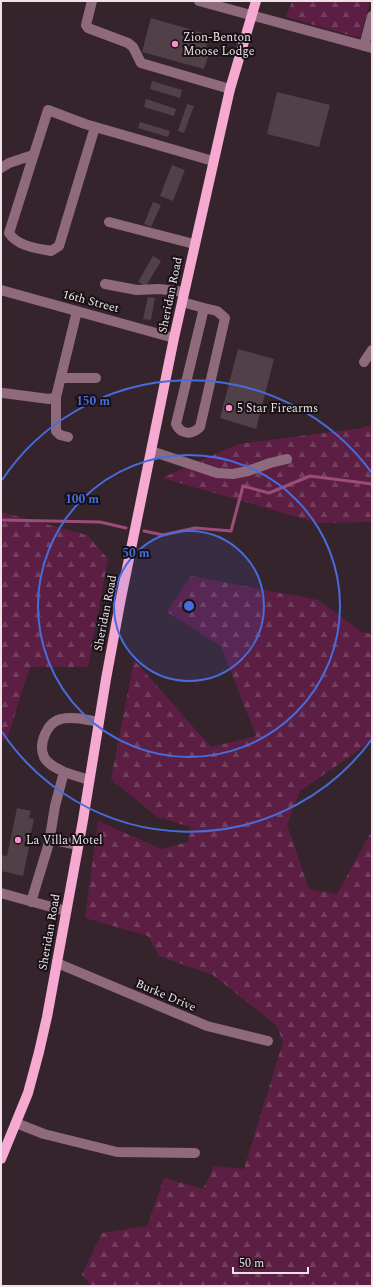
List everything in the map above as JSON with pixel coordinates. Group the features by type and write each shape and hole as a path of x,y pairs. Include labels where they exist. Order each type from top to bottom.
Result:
{"main road":[{"name":"Sheridan Road","path":"1,1159 28,1093 39,1052 57,963 120,605 174,338 230,89 256,1"}],"street":[{"path":"92,1 86,26 133,46 142,63 230,89"},
{"path":"199,1 368,47 372,16"},
{"path":"95,127 59,246 51,251 32,247 13,239 10,233 48,110 95,127 213,161"},
{"path":"1,168 9,163 34,155"},
{"path":"109,222 194,244"},
{"path":"105,284 137,290 159,289 183,297 204,308 217,311 225,318 200,427 195,432 186,433 178,429 176,424 204,308"},
{"name":"16th Street","path":"1,290 174,338"},
{"path":"68,436 60,435 56,431 56,398 77,311"},
{"path":"364,362 372,350"},
{"path":"61,378 96,378"},
{"path":"3,392 49,399 56,398"},
{"path":"151,451 217,473 233,474 248,472 270,463 286,459"},
{"path":"89,780 64,772 51,765 45,758 42,744 47,730 54,722 62,718 99,722"},
{"path":"31,902 49,840 55,806 64,772"},
{"path":"49,840 78,845"},
{"path":"1,894 66,911"},
{"name":"Burke Drive","path":"57,963 207,1026 268,1041"},
{"path":"16,1123 44,1134 116,1152 195,1153"}],"green space":[{"path":"292,1 370,1 360,38 286,17"},
{"path":"372,425 372,522 318,523 162,478 238,444 362,428"},
{"path":"1,512 87,535 108,559 88,667 30,667 7,739 1,742"},
{"path":"191,576 318,600 362,632 372,634 372,739 355,753 300,791 287,825 309,889 337,894 370,834 372,834 372,1286 91,1286 82,1274 102,1233 147,1226 164,1178 203,1189 214,1166 244,1169 283,1042 277,1026 213,975 159,956 148,936 85,918 98,821 161,849 188,842 191,827 157,817 111,779 134,660 211,747 256,736 221,646 167,612"}],"building":[{"name":"Zion-Benton Moose Lodge","path":"151,18 206,34 203,43 207,44 205,52 209,53 204,69 142,52"},
{"path":"152,81 182,90 180,98 150,89"},
{"path":"277,92 330,105 319,147 267,134"},
{"path":"146,99 176,109 174,116 144,107"},
{"path":"187,104 194,106 184,133 178,131"},
{"path":"140,122 170,131 168,137 138,128"},
{"path":"172,165 185,170 173,201 160,196"},
{"path":"153,202 161,205 151,227 144,224"},
{"path":"153,256 161,261 146,286 138,282"},
{"path":"148,297 155,298 151,320 143,319"},
{"path":"238,349 274,359 256,429 220,418"},
{"name":"La Villa Motel","path":"17,808 31,811 29,818 34,819 31,833 27,833 24,846 29,847 23,876 1,871 1,855 7,856"}],"waterway":[{"path":"144,531 163,535 195,528 231,531 243,486 269,493 310,476 372,484"},
{"path":"1,520 100,522 126,528"}],"place":[{"name":"Zion-Benton Moose Lodge","path":"175,44"},
{"name":"5 Star Firearms","path":"229,408"},
{"name":"La Villa Motel","path":"18,840"}]}
